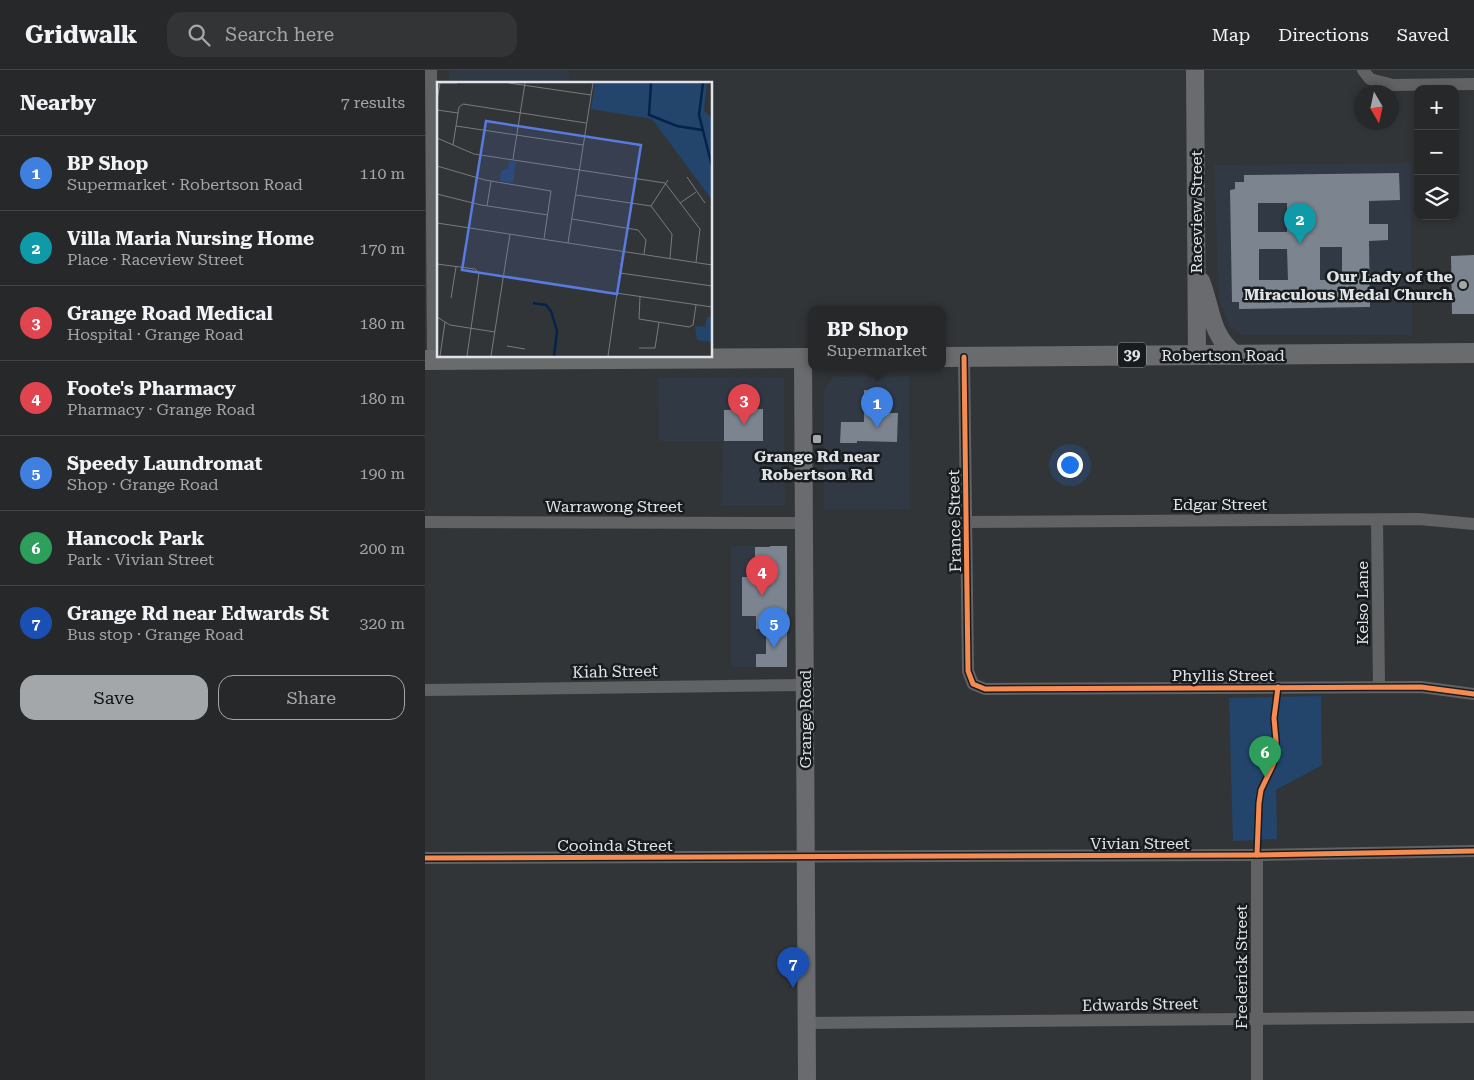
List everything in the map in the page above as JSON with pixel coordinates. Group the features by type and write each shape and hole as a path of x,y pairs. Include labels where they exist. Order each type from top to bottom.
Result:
{"main road":[{"name":"Raceview Street","path":"1195,70 1197,354"},
{"path":"1196,269 1207,297 1218,336 1226,347 1235,354"},
{"name":"Robertson Road","path":"946,357 1474,353"},
{"path":"429,360 807,358"},
{"name":"Grange Road","path":"807,358 804,523 807,1080"}],"street":[{"path":"1363,70 1370,79 1393,85 1474,84"},
{"path":"429,75 429,360"},
{"name":"France Street","path":"964,357 968,671 973,684"},
{"name":"Edgar Street","path":"966,522 1419,519 1474,524"},
{"name":"Kelso Lane","path":"1377,520 1379,687"},
{"name":"Warrawong Street","path":"425,522 804,523"},
{"name":"Phyllis Street","path":"973,684 985,689 1421,687 1474,694"},
{"name":"Kiah Street","path":"425,690 805,685"},
{"name":"Vivian Street","path":"806,856 1257,855 1474,851"},
{"name":"Frederick Street","path":"1257,855 1257,1080"},
{"name":"Cooinda Street","path":"425,858 806,856"},
{"name":"Edwards Street","path":"807,1023 1474,1017"}],"shaded area":[{"path":"449,70 569,70 569,82 449,82"},
{"path":"1411,163 1412,335 1242,335 1229,326 1219,299 1214,165"},
{"path":"909,376 910,509 824,510 824,391 833,377"},
{"path":"658,378 784,378 785,505 722,505 723,441 659,441"},
{"path":"731,546 782,546 782,667 731,667"},
{"path":"1321,696 1322,765 1276,790 1277,839 1233,841 1229,698"}],"building":[{"path":"1399,173 1400,200 1369,201 1369,224 1388,224 1388,240 1369,241 1370,307 1239,309 1239,302 1232,302 1230,190 1235,189 1235,182 1244,182 1244,175","holes":["1258,203 1287,203 1287,232 1258,232","1320,247 1342,247 1342,280 1320,280","1259,249 1287,249 1288,280 1259,280"]},
{"name":"Our Lady of the Miraculous Medal Church","path":"1474,255 1474,314 1452,314 1451,256"},
{"path":"864,390 881,391 880,401 888,401 888,413 898,413 897,442 857,441 857,443 840,443 841,422 864,422"},
{"path":"763,409 763,441 724,441 724,410"},
{"path":"787,546 787,667 756,667 756,654 766,654 766,629 756,629 756,616 742,616 742,577 755,577 755,547"}],"cycle path":[{"path":"964,357 968,671 973,684 985,689 1421,687 1474,694"},
{"path":"1257,855 1261,790 1276,754 1274,718 1278,687"},
{"path":"425,858 1257,855 1474,851"}],"place":[{"name":"Villa Maria Nursing Home","path":"1300,244"},
{"name":"Our Lady of the Miraculous Medal Church","path":"1463,285"},
{"name":"Grange Road Medical","path":"744,425"},
{"name":"BP Shop","path":"877,428"},
{"name":"Grange Rd near Robertson Rd","path":"817,439"},
{"name":"Foote's Pharmacy","path":"762,596"},
{"name":"Speedy Laundromat","path":"774,648"},
{"name":"Hancock Park","path":"1265,777"},
{"name":"Grange Rd near Edwards St","path":"793,988"}]}
